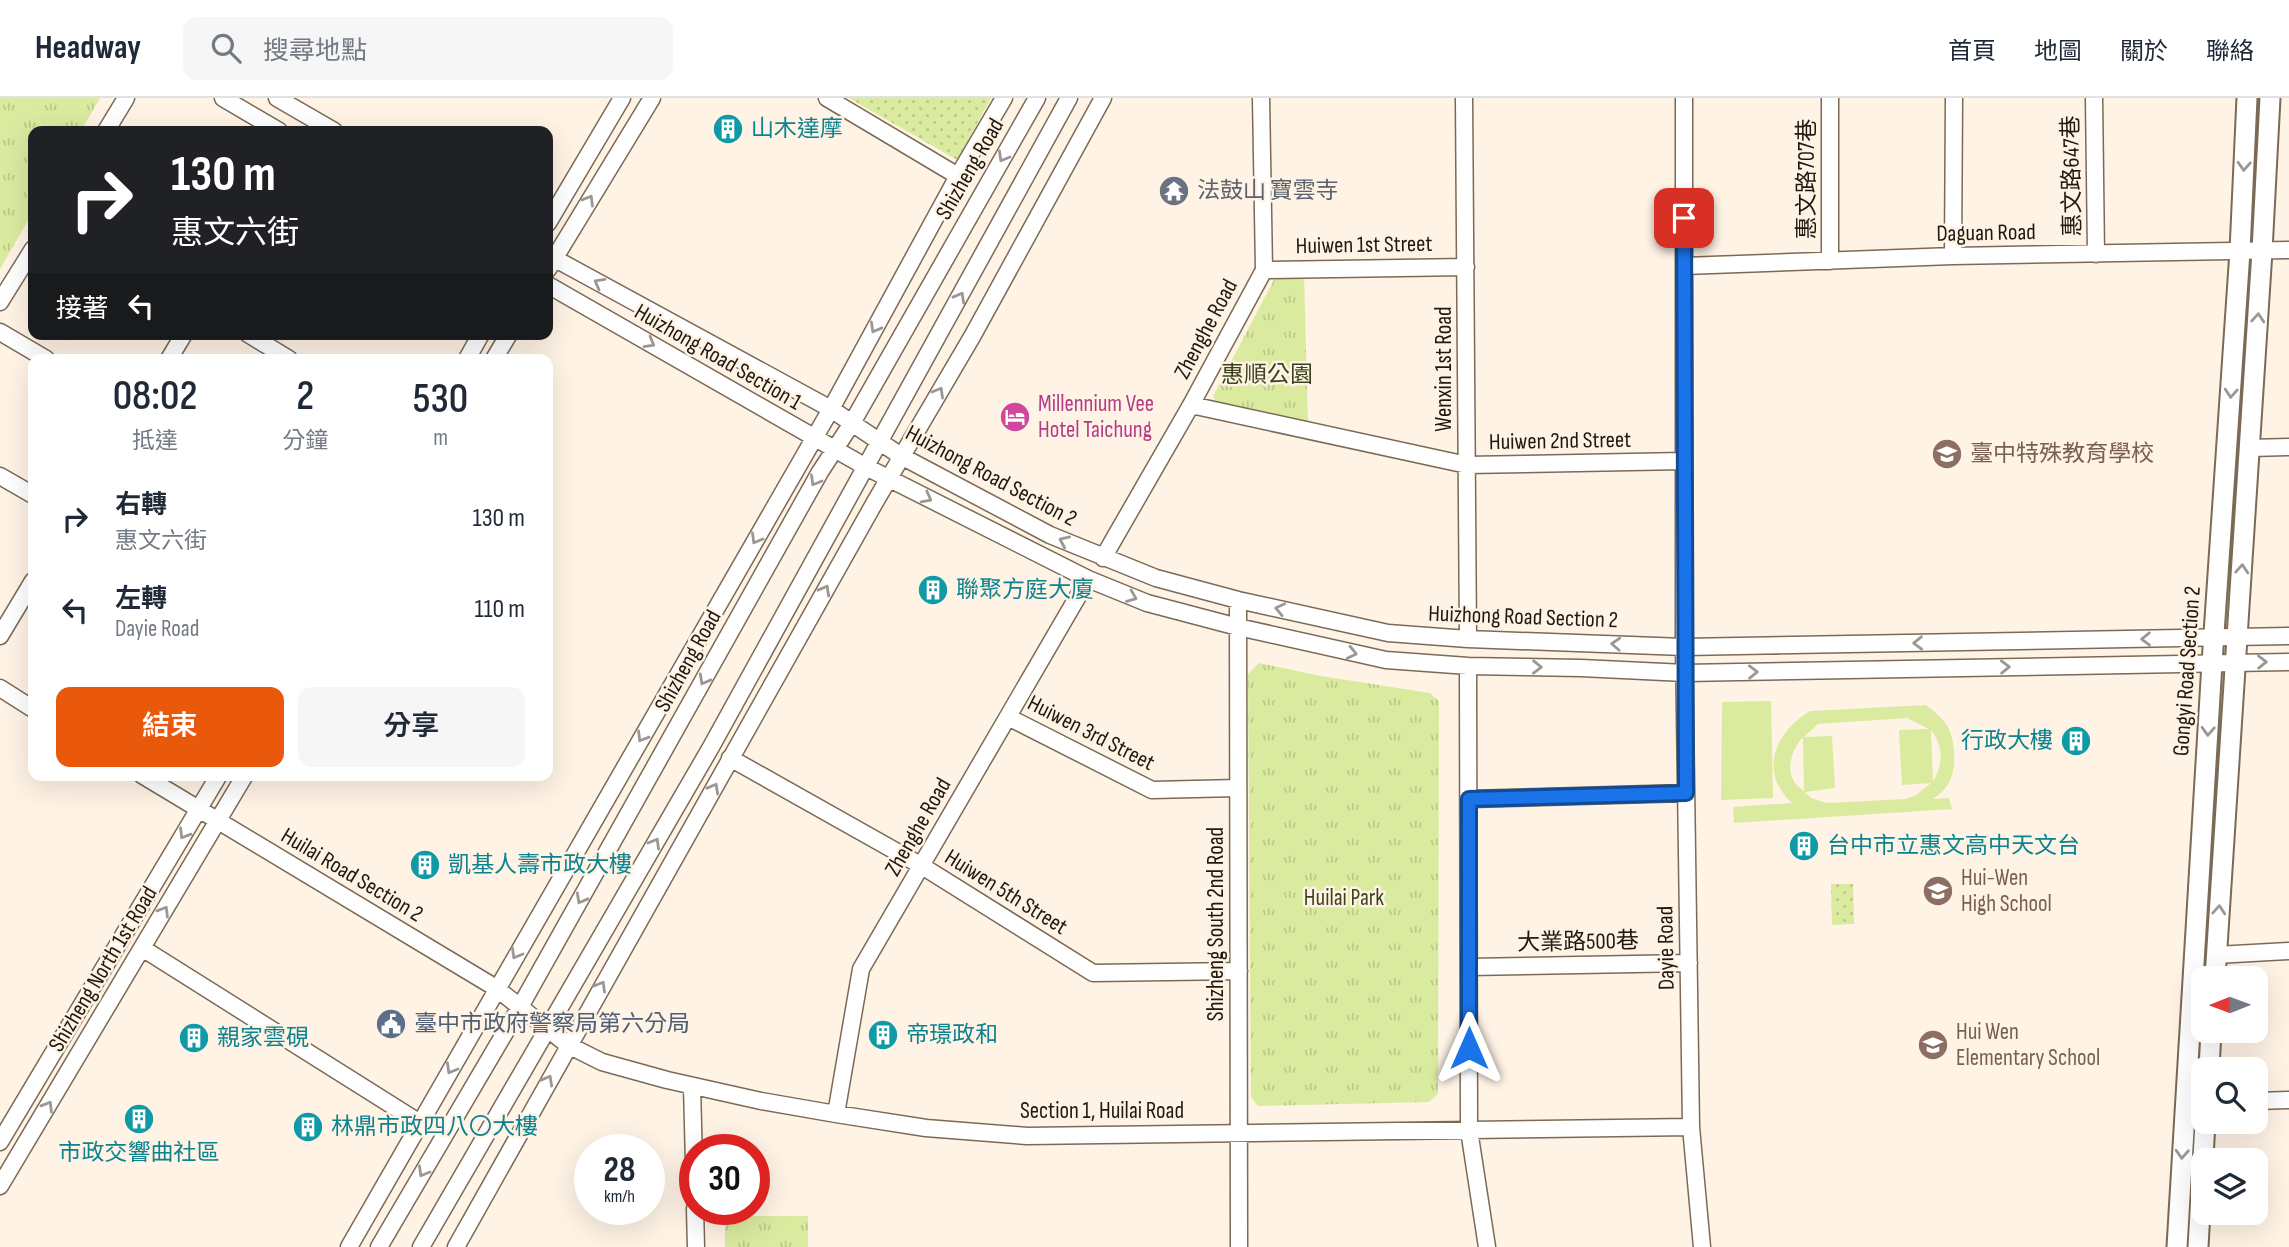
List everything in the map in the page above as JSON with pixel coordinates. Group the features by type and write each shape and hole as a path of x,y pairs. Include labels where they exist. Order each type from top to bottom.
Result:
{"main road":[{"name":"Gongyi Road Section 2","path":"2177,1247 2248,98"},
{"name":"Gongyi Road Section 2","path":"2216,966 2270,98"},
{"path":"2198,1247 2204,1134"}],"street":[{"path":"109,126 126,98"},
{"path":"223,98 271,126"},
{"path":"277,98 311,126"},
{"path":"553,215 622,98"},
{"path":"553,256 652,98"},
{"path":"827,98 958,176"},
{"name":"Shizheng Road","path":"349,1247 831,409 958,176 1004,98"},
{"name":"Shizheng Road","path":"379,1247 520,1007 820,472 852,423 1037,98"},
{"path":"421,1247 540,1024 711,747 1069,98"},
{"path":"456,1247 901,456 973,335 1102,98"},
{"name":"Zhenghe Road","path":"1103,558 1191,405 1264,270 1261,98"},
{"name":"Wenxin 1st Road","path":"1464,98 1468,639"},
{"name":"Dayie Road","path":"1684,98 1684,647 1691,1127 1702,1247"},
{"name":"惠文路707巷","path":"1830,98 1830,261"},
{"path":"1953,257 1954,98"},
{"name":"惠文路647巷","path":"2094,98 2096,254"},
{"name":"Daguan Road","path":"1684,266 2289,250"},
{"path":"0,302 28,257"},
{"name":"Huizhong Road Section 1","path":"553,263 831,409 852,423"},
{"name":"Huiwen 1st Street","path":"1264,270 1466,267"},
{"name":"Huizhong Road Section 1","path":"553,288 866,467"},
{"path":"0,331 38,354"},
{"path":"258,340 281,354"},
{"name":"Huiwen 2nd Street","path":"1191,405 1467,465 1684,461"},
{"name":"Huizhong Road Section 2","path":"852,423 901,456 1050,535 1156,579 1388,633 1468,639 1684,647 2289,636"},
{"path":"2250,448 2289,447"},
{"name":"Huizhong Road Section 2","path":"866,467 1088,579 1147,603 1238,627 1386,660 1468,666 1685,673 2289,662"},
{"path":"0,476 28,492"},
{"name":"Zhenghe Road","path":"836,1114 861,970 1088,579"},
{"path":"0,636 28,589"},
{"name":"Shizheng South 2nd Road","path":"1238,600 1239,1247"},
{"path":"1468,666 1469,1130 1487,1247"},
{"path":"0,688 28,706"},
{"name":"Huiwen 3rd Street","path":"1008,717 1152,790 1238,788"},
{"name":"Huiwen 5th Street","path":"730,758 922,866 1093,973 1239,971"},
{"name":"Huilai Road Section 2","path":"152,781 496,988 540,1024"},
{"name":"Shizheng North 1st Road","path":"2,1133 215,781"},
{"name":"Shizheng North 1st Road","path":"0,1186 241,781"},
{"path":"1469,799 1686,793"},
{"path":"142,948 420,1123"},
{"path":"2216,955 2289,951"},
{"name":"大業路500巷","path":"1469,967 1689,963"},
{"name":"Section 1, Huilai Road","path":"540,1024 568,1045 602,1062 761,1101 926,1128 1027,1136 1691,1127"},
{"path":"692,1086 693,1134"},
{"path":"2268,1101 2289,1100"},
{"path":"2,1133 26,1142"},
{"path":"695,1225 696,1247"}],"green space":[{"path":"0,98 100,98 84,126 28,126 28,221 0,269"},
{"path":"849,98 991,98 957,160"},
{"name":"惠順公園","path":"1277,274 1304,274 1308,425 1217,404 1213,396"},
{"name":"Huilai Park","path":"1259,663 1430,693 1439,701 1438,1094 1429,1102 1258,1106 1251,1097 1248,674"},
{"path":"1771,701 1773,798 1721,800 1722,702"},
{"path":"1926,705 1945,722 1953,740 1953,773 1946,787 1933,799 1949,798 1952,809 1734,823 1733,807 1792,803 1776,778 1775,753 1788,730 1810,711","holes":["1907,718 1929,729 1899,730 1902,785 1931,783 1906,799 1827,803 1811,798 1805,792 1835,788 1832,736 1804,737 1818,724","1931,730 1941,756 1933,782","1802,738 1804,791 1797,786 1791,773 1794,751"]},
{"path":"1831,884 1853,884 1854,924 1832,925"},
{"path":"770,1216 808,1216 808,1247 725,1247 725,1225 770,1225"}],"place":[{"name":"山木達摩","path":"728,129"},
{"name":"法鼓山 寶雲寺","path":"1174,191"},
{"name":"Millennium Vee Hotel Taichung","path":"1015,417"},
{"name":"臺中特殊教育學校","path":"1947,454"},
{"name":"聯聚方庭大廈","path":"933,590"},
{"name":"行政大樓","path":"2076,741"},
{"name":"台中市立惠文高中天文台","path":"1804,846"},
{"name":"凱基人壽市政大樓","path":"425,865"},
{"name":"Hui-Wen High School","path":"1938,891"},
{"name":"臺中市政府警察局第六分局","path":"391,1024"},
{"name":"帝璟政和","path":"883,1035"},
{"name":"親家雲硯","path":"194,1038"},
{"name":"Hui Wen Elementary School","path":"1933,1045"},
{"name":"市政交響曲社區","path":"139,1119"},
{"name":"林鼎市政四八〇大樓","path":"308,1127"}],"route":[{"path":"1469,1048 1469,799 1686,793 1684,218"}]}
